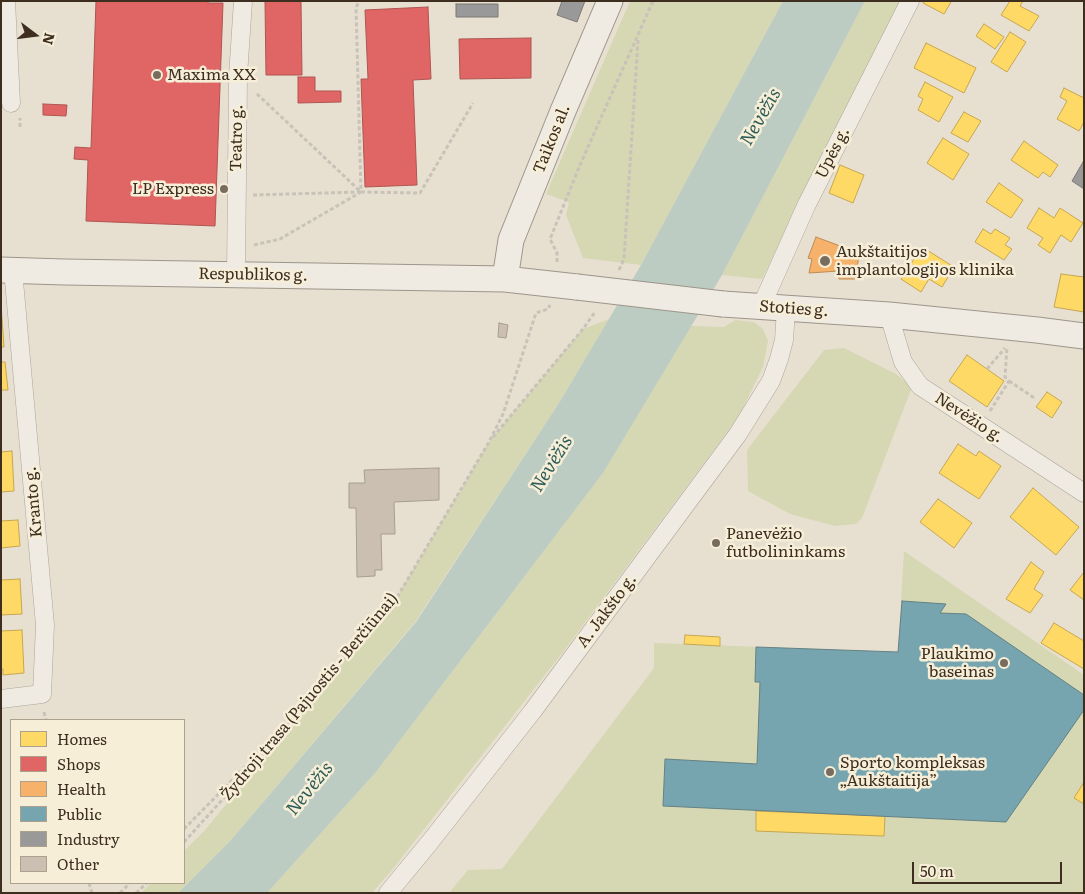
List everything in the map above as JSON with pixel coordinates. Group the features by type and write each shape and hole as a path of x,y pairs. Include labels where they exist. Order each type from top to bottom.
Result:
{"main road":[{"name":"Taikos al.","path":"505,279 512,240 563,111 610,1"},
{"name":"Respublikos g.","path":"7,270 505,279"},
{"name":"Stoties g.","path":"505,279 723,304 889,315 1084,336"}],"street":[{"path":"6,1 11,103"},
{"name":"Teatro g.","path":"236,275 238,76 243,1"},
{"name":"Upės g.","path":"761,307 806,206 910,1"},
{"name":"Kranto g.","path":"1,699 42,694 45,625 7,270"},
{"name":"A. Jakšto g.","path":"388,893 532,712 738,434 771,381 784,340 786,309"},
{"name":"Nevėžio g.","path":"889,315 903,362 920,386 1084,493"}],"path":[{"path":"359,1 356,8 361,192"},
{"path":"490,442 503,414 536,313 548,309 566,286 557,253 550,239 580,165 653,1"},
{"path":"624,259 638,37"},
{"path":"238,76 361,192"},
{"path":"236,196 361,192 420,193 473,103"},
{"path":"236,249 280,239 361,192"},
{"path":"490,442 583,329"},
{"path":"987,369 1008,346 1005,377 1036,399"},
{"path":"980,426 1009,381"},
{"name":"Žydroji trasa (Pajuostis - Berčiūnai)","path":"185,841 396,599 490,442"},
{"path":"185,828 244,767 260,756"},
{"path":"120,893 129,884"},
{"path":"136,893 146,884"}],"green space":[{"path":"630,1 783,1 641,265 583,258 566,215 569,202 546,194"},
{"path":"865,1 904,1 762,279 722,275"},
{"path":"609,319 559,403 415,622 231,840 178,893 141,893 150,884 185,884 185,850 205,830 396,599 489,442 583,329"},
{"path":"735,320 754,322 763,329 768,341 763,367 739,416 563,652 392,870 372,893 267,893 376,772 603,473 691,326 724,327"},
{"path":"844,348 896,374 912,387 862,518 856,524 835,526 790,514 748,491 747,450 824,350"},
{"name":"Sporto kompleksas „Aukštaitija”","path":"904,551 1084,675 1084,893 449,893 468,870 502,869 654,668 654,643 898,652"}],"water":[{"name":"Nevėžis","path":"783,1 865,1 722,275 603,473 376,772 267,893 178,893 231,840 416,622 559,403 641,265"}],"building: Homes":[{"path":"924,1 951,2 944,14 923,3"},
{"path":"1010,1 1023,1 1020,6 1039,16 1029,31 1001,15"},
{"path":"984,24 1004,37 995,49 976,36"},
{"path":"1010,32 1026,42 1007,72 991,62"},
{"path":"926,43 976,68 964,93 914,68"},
{"path":"925,82 953,97 939,122 918,110 923,99 918,96"},
{"path":"1064,88 1084,98 1084,122 1079,131 1057,119 1067,101 1060,97"},
{"path":"964,112 981,121 968,142 951,133"},
{"path":"943,138 969,154 953,180 927,163"},
{"path":"1024,141 1058,165 1050,177 1043,172 1038,178 1011,160"},
{"path":"840,165 864,175 853,203 829,193"},
{"path":"999,183 1023,200 1011,218 986,202"},
{"path":"1039,208 1054,218 1060,208 1083,223 1071,242 1061,235 1050,253 1038,245 1043,238 1027,228"},
{"path":"983,229 991,234 995,229 1010,238 1005,245 1012,249 1004,260 975,242"},
{"path":"922,247 954,267 942,287 929,279 921,292 901,279"},
{"path":"1061,274 1084,277 1084,312 1054,307"},
{"path":"1,304 4,347 1,347"},
{"path":"967,355 1004,381 987,407 949,381"},
{"path":"1,362 5,362 8,390 1,390"},
{"path":"1047,392 1062,402 1052,418 1036,407"},
{"path":"958,444 976,456 979,451 1001,466 979,499 939,473"},
{"path":"12,451 14,491 1,492 1,452"},
{"path":"1033,488 1079,527 1056,555 1010,517"},
{"path":"938,499 972,523 954,548 920,522"},
{"path":"18,520 20,546 1,548 1,521"},
{"path":"1031,562 1044,572 1034,589 1043,595 1030,613 1006,599"},
{"path":"1084,572 1084,600 1070,590"},
{"path":"20,579 22,614 1,615 1,580"},
{"path":"1054,623 1084,641 1084,669 1041,643"},
{"path":"22,630 24,673 3,675 3,669 1,669 1,631"},
{"path":"685,635 720,637 720,646 684,644"},
{"path":"1084,782 1084,804 1074,798"},
{"path":"756,811 885,816 884,836 756,831"}],"building: Shops":[{"name":"Maxima XX","path":"96,1 208,1 208,3 223,3 215,226 86,221 88,160 74,159 75,147 91,148"},
{"path":"265,1 301,1 302,75 266,75"},
{"path":"428,7 431,79 413,80 417,185 365,187 361,79 368,79 365,10"},
{"path":"531,38 531,78 460,79 459,39"},
{"path":"298,77 315,77 315,91 341,91 341,102 298,103"},
{"path":"43,104 67,105 66,116 43,115"}],"building: Health":[{"path":"816,237 859,253 856,279 839,279 839,271 809,273 812,259 808,258"}],"building: Public":[{"path":"902,601 946,604 940,613 966,614 1084,695 1084,710 1006,822 663,806 665,759 757,764 760,682 755,682 756,647 898,652"}],"building: Industry":[{"path":"562,1 585,1 577,22 557,15"},
{"path":"456,4 498,4 498,17 456,17"},
{"path":"1084,163 1084,189 1072,181"}],"building: Other":[{"path":"499,323 508,325 506,338 498,337"},
{"path":"439,468 439,500 394,502 395,534 381,534 382,570 375,570 375,576 357,577 356,508 349,508 349,483 365,483 364,470"}],"place":[{"name":"Maxima XX","path":"157,75"},
{"name":"LP Express","path":"224,189"},
{"name":"Aukštaitijos implantologijos klinika","path":"825,261"},
{"name":"Panevėžio futbolininkams","path":"716,543"},
{"name":"Plaukimo baseinas","path":"1004,663"},
{"name":"Sporto kompleksas „Aukštaitija”","path":"830,772"}]}
